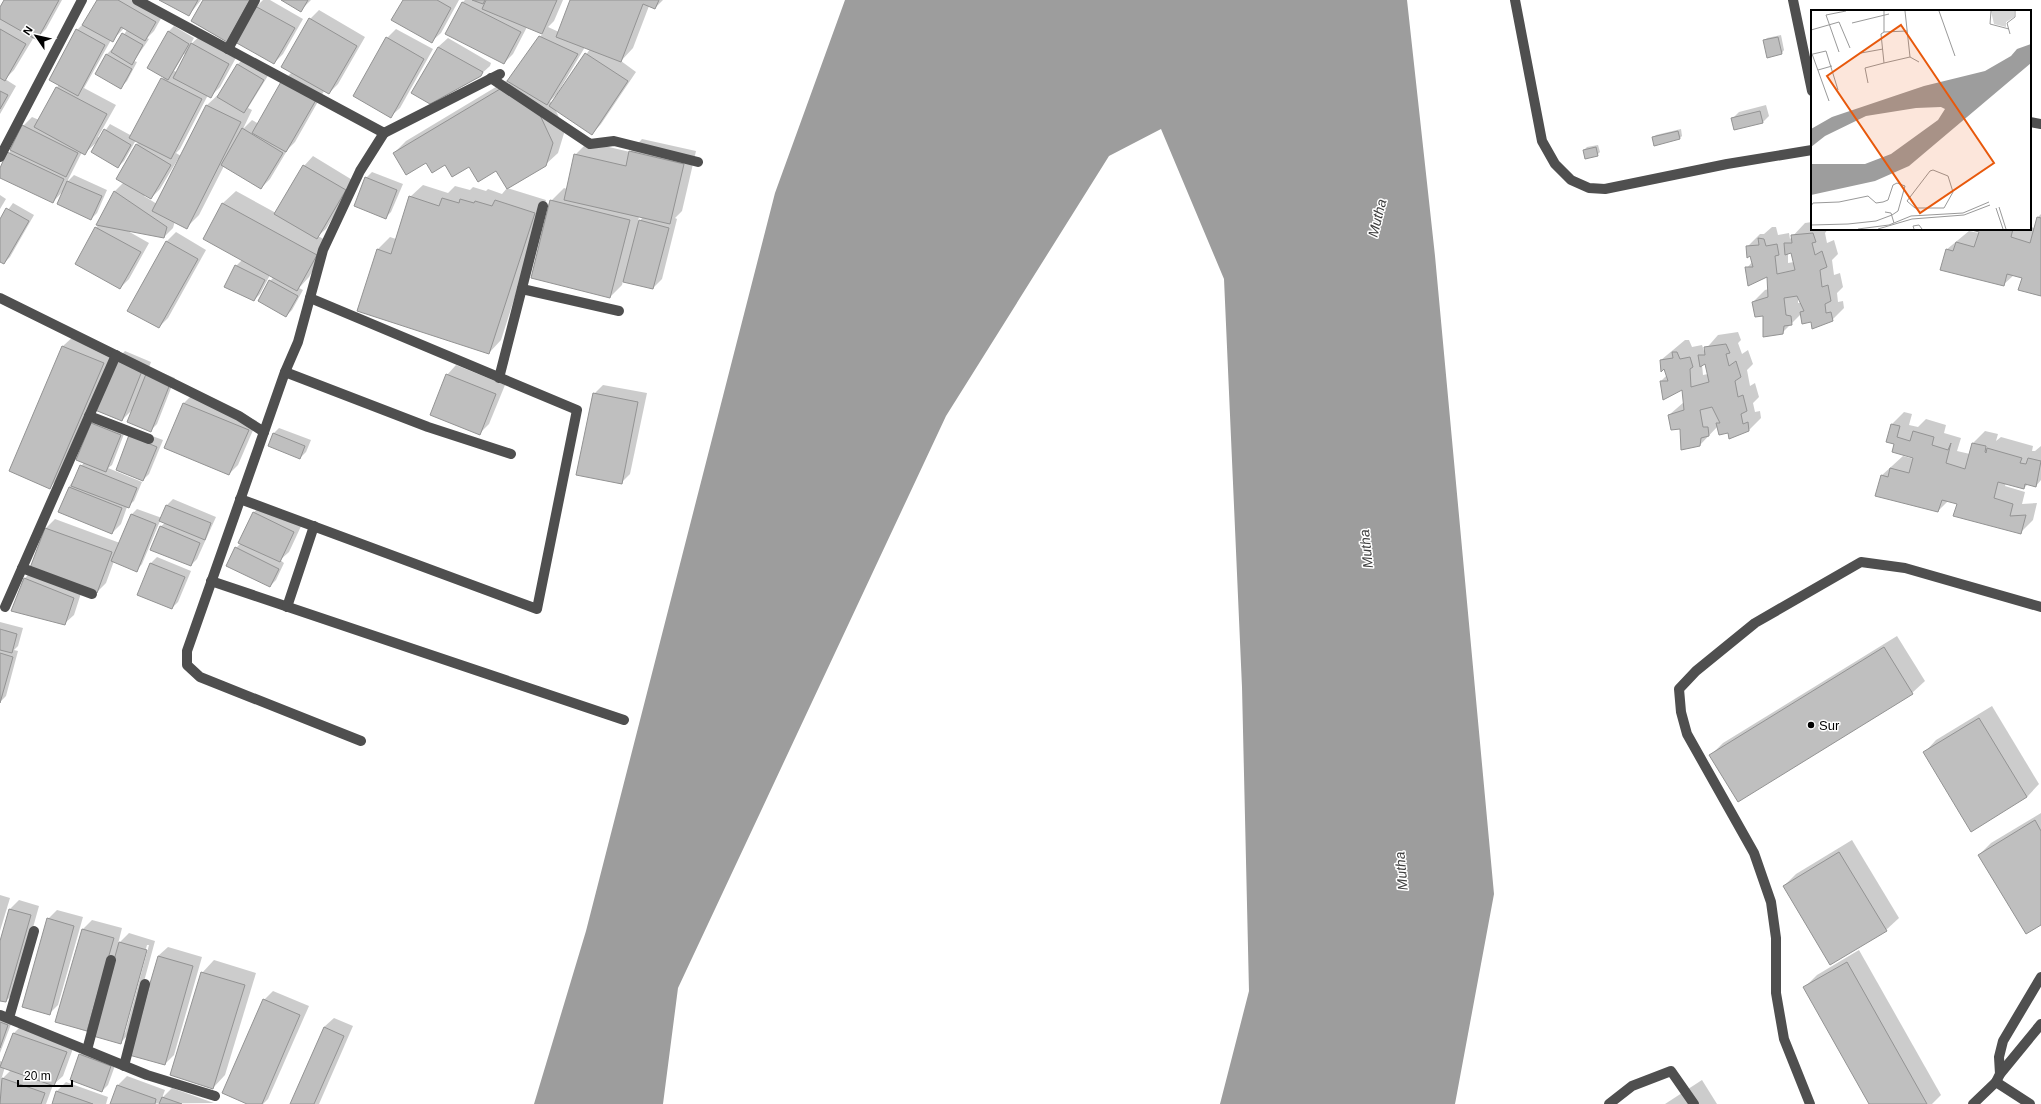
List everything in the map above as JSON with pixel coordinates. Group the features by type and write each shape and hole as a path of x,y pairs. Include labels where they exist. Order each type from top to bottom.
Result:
{"street":[{"path":"0,157 82,0"},
{"path":"137,0 384,133"},
{"path":"228,49 256,0"},
{"path":"1515,0 1542,141 1556,164 1571,180 1589,188 1605,189 1727,164 1811,150"},
{"path":"1793,0 1811,86"},
{"path":"361,741 200,677 187,665 187,651 211,581 285,372 298,342 323,250 360,171 384,133 496,76 590,144 614,141 698,162"},
{"path":"2031,122 2041,124"},
{"path":"499,378 543,206"},
{"path":"522,289 618,311"},
{"path":"0,298 239,416 264,432"},
{"path":"240,499 537,608 577,410 310,298"},
{"path":"5,607 116,355"},
{"path":"285,372 428,427 511,454"},
{"path":"89,416 149,439"},
{"path":"287,607 314,526"},
{"path":"1810,1104 1784,1039 1776,992 1776,938 1771,902 1754,854 1687,734 1681,712 1679,689 1696,671 1755,623 1861,562 1905,568 2041,607"},
{"path":"22,568 92,594"},
{"path":"211,581 624,720"},
{"path":"34,931 5,1017 147,1075 215,1096"},
{"path":"87,1050 111,960"},
{"path":"1998,1078 1999,1057 2003,1041 2041,977"},
{"path":"124,1066 145,984"},
{"path":"1976,1103 2041,1024"},
{"path":"1609,1104 1632,1086 1671,1071 1694,1104"},
{"path":"1998,1078 2030,1104"}],"water":[{"name":"Mutha","path":"845,0 1407,0 1435,256 1494,894 1455,1104 1220,1104 1249,991 1242,687 1224,279 1161,129 1109,156 946,416 678,988 663,1104 534,1104 586,931 775,193"}],"building":[{"path":"4,0 59,0 37,40 0,19 0,7"},
{"path":"97,0 118,0 156,22 145,41 121,27 113,42 82,25"},
{"path":"159,0 198,0 189,16"},
{"path":"203,0 250,0 227,42 191,21"},
{"path":"281,0 308,0 301,12"},
{"path":"403,0 437,0 451,8 432,43 391,20"},
{"path":"472,0 485,0 483,4"},
{"path":"486,0 557,0 542,34 482,9"},
{"path":"570,0 659,0 655,9 643,4 621,62 556,37"},
{"path":"462,2 521,32 504,64 445,34"},
{"path":"255,6 295,28 274,64 235,42"},
{"path":"309,18 357,46 329,94 281,67"},
{"path":"0,29 26,44 5,81 0,78"},
{"path":"76,29 105,45 78,96 49,80"},
{"path":"168,31 189,44 168,80 147,68"},
{"path":"122,33 143,45 132,65 111,52"},
{"path":"539,36 578,54 547,105 507,81"},
{"path":"386,37 424,59 391,118 353,96"},
{"path":"1778,37 1782,54 1767,58 1763,40"},
{"path":"191,43 229,64 211,98 173,78"},
{"path":"438,47 483,72 481,76 430,104 411,93"},
{"path":"585,53 628,81 592,135 549,106"},
{"path":"106,54 132,69 121,89 95,74"},
{"path":"237,64 264,80 244,113 217,97"},
{"path":"161,78 202,99 171,159 129,138"},
{"path":"282,80 316,100 286,152 252,133"},
{"path":"56,87 107,114 85,155 34,127"},
{"path":"500,89 539,113 553,143 546,166 507,189 496,171 478,182 469,167 452,177 445,165 432,173 426,163 406,175 393,153"},
{"path":"0,91 8,95 0,109"},
{"path":"206,105 241,122 187,229 152,211"},
{"path":"1760,111 1763,123 1734,130 1731,118"},
{"path":"22,125 78,153 66,177 10,150"},
{"path":"242,128 283,153 261,189 221,165"},
{"path":"104,129 131,145 118,168 91,152"},
{"path":"1678,131 1680,139 1654,146 1652,137"},
{"path":"136,144 171,165 151,199 116,179"},
{"path":"1596,147 1598,156 1585,159 1583,150"},
{"path":"629,151 684,164 670,224 564,200 574,154 626,166"},
{"path":"7,152 64,179 53,203 0,178 0,168"},
{"path":"303,165 346,190 317,239 274,214"},
{"path":"365,177 397,190 386,219 354,206"},
{"path":"67,181 102,196 91,220 57,204"},
{"path":"114,191 167,227 164,238 96,225"},
{"path":"409,196 439,206 442,198 459,203 460,199 474,203 475,201 492,206 495,200 535,213 489,354 357,311 377,249 391,254"},
{"path":"550,200 630,220 610,298 531,278"},
{"path":"222,203 317,255 297,291 203,239"},
{"path":"6,208 29,221 4,264 0,262 0,219"},
{"path":"2037,217 2041,218 2041,296 2018,290 2022,278 2007,274 2004,286 1940,270 1946,249 1953,251 1956,242 1974,247 1979,232 1972,230 2013,230 2011,237 2030,243"},
{"path":"639,220 669,228 653,289 623,282"},
{"path":"95,227 141,252 120,289 75,264"},
{"path":"1813,233 1816,242 1812,243 1815,255 1822,251 1827,267 1820,270 1822,287 1828,285 1831,301 1825,304 1826,313 1831,312 1833,321 1812,329 1811,322 1802,324 1800,312 1804,311 1797,296 1784,298 1786,315 1791,316 1792,325 1784,326 1783,334 1763,337 1763,316 1755,317 1752,302 1768,297 1767,277 1748,286 1745,267 1753,267 1750,256 1747,258 1746,246 1759,245 1758,238 1764,239 1766,246 1777,244 1779,255 1775,256 1777,274 1795,270 1791,253 1785,255 1784,243 1792,243 1791,235"},
{"path":"166,241 198,259 159,328 127,311"},
{"path":"235,265 265,280 254,301 224,287"},
{"path":"269,280 298,296 286,317 258,301"},
{"path":"1726,344 1730,353 1726,354 1729,366 1736,361 1741,377 1735,381 1738,397 1743,395 1747,411 1741,414 1743,424 1748,422 1749,431 1729,439 1728,433 1719,435 1716,423 1720,423 1712,407 1700,410 1703,427 1708,427 1709,436 1701,438 1700,446 1681,450 1680,429 1671,430 1668,415 1684,410 1682,390 1663,400 1660,381 1668,381 1664,369 1661,372 1660,360 1673,358 1672,352 1677,352 1680,359 1690,357 1693,367 1690,369 1691,387 1709,382 1705,364 1700,367 1698,355 1705,355 1704,347"},
{"path":"62,346 104,363 50,489 9,471"},
{"path":"115,360 142,371 122,421 95,410"},
{"path":"146,374 170,384 151,432 127,422"},
{"path":"446,374 496,394 480,435 430,415"},
{"path":"593,393 638,402 622,484 576,475"},
{"path":"183,403 249,430 229,475 164,448"},
{"path":"91,423 121,435 106,472 76,460"},
{"path":"1891,424 1900,426 1897,437 1910,441 1913,431 1934,437 1932,445 1948,450 1951,443 1946,463 1965,469 1972,443 1986,446 1986,453 1987,448 2022,458 2020,463 2026,464 2028,458 2041,461 2036,487 2025,484 2024,489 1998,482 1994,498 2013,504 2010,516 2026,515 2021,534 1953,516 1957,504 1942,500 1938,512 1875,496 1881,475 1888,477 1890,468 1909,473 1913,458 1892,452 1894,444 1886,442"},
{"path":"273,433 305,446 300,459 268,446"},
{"path":"129,435 157,447 143,481 116,470"},
{"path":"80,465 137,488 129,508 71,486"},
{"path":"69,487 122,508 112,534 58,512"},
{"path":"166,505 211,523 205,540 159,521"},
{"path":"253,512 294,532 280,562 238,543"},
{"path":"131,514 156,524 137,572 111,561"},
{"path":"160,526 200,543 191,566 150,550"},
{"path":"45,528 112,552 97,593 30,568"},
{"path":"235,547 279,569 270,587 226,566"},
{"path":"150,563 185,577 172,609 137,595"},
{"path":"24,578 74,598 65,625 11,611"},
{"path":"0,629 17,634 12,653 0,650"},
{"name":"Sur","path":"1884,647 1913,694 1738,802 1709,755"},
{"path":"0,653 13,657 0,703"},
{"path":"1979,718 2027,797 1971,832 1923,752"},
{"path":"2035,820 2041,831 2041,925 2026,934 1978,855"},
{"path":"1839,852 1887,931 1830,965 1783,886"},
{"path":"9,909 31,915 6,1002 0,1001 0,941"},
{"path":"47,918 74,926 50,1015 22,1007"},
{"path":"82,929 114,938 87,1031 55,1022"},
{"path":"119,942 147,950 121,1044 93,1036"},
{"path":"158,956 193,966 165,1065 129,1055"},
{"path":"1847,962 1927,1104 1869,1104 1803,987"},
{"path":"201,972 245,985 213,1089 170,1075"},
{"path":"263,999 300,1015 262,1104 247,1104 222,1093"},
{"path":"0,1022 8,1025 0,1048"},
{"path":"324,1027 344,1036 314,1104 290,1104"},
{"path":"13,1033 67,1052 54,1086 0,1067"},
{"path":"79,1054 111,1066 102,1092 70,1080"},
{"path":"2,1078 45,1093 41,1104 0,1104"},
{"path":"117,1085 156,1099 155,1104 110,1104"},
{"path":"56,1091 93,1104 52,1104"},
{"path":"162,1097 182,1104 159,1104"}],"place":[{"name":"Sur","path":"1811,725"}]}
